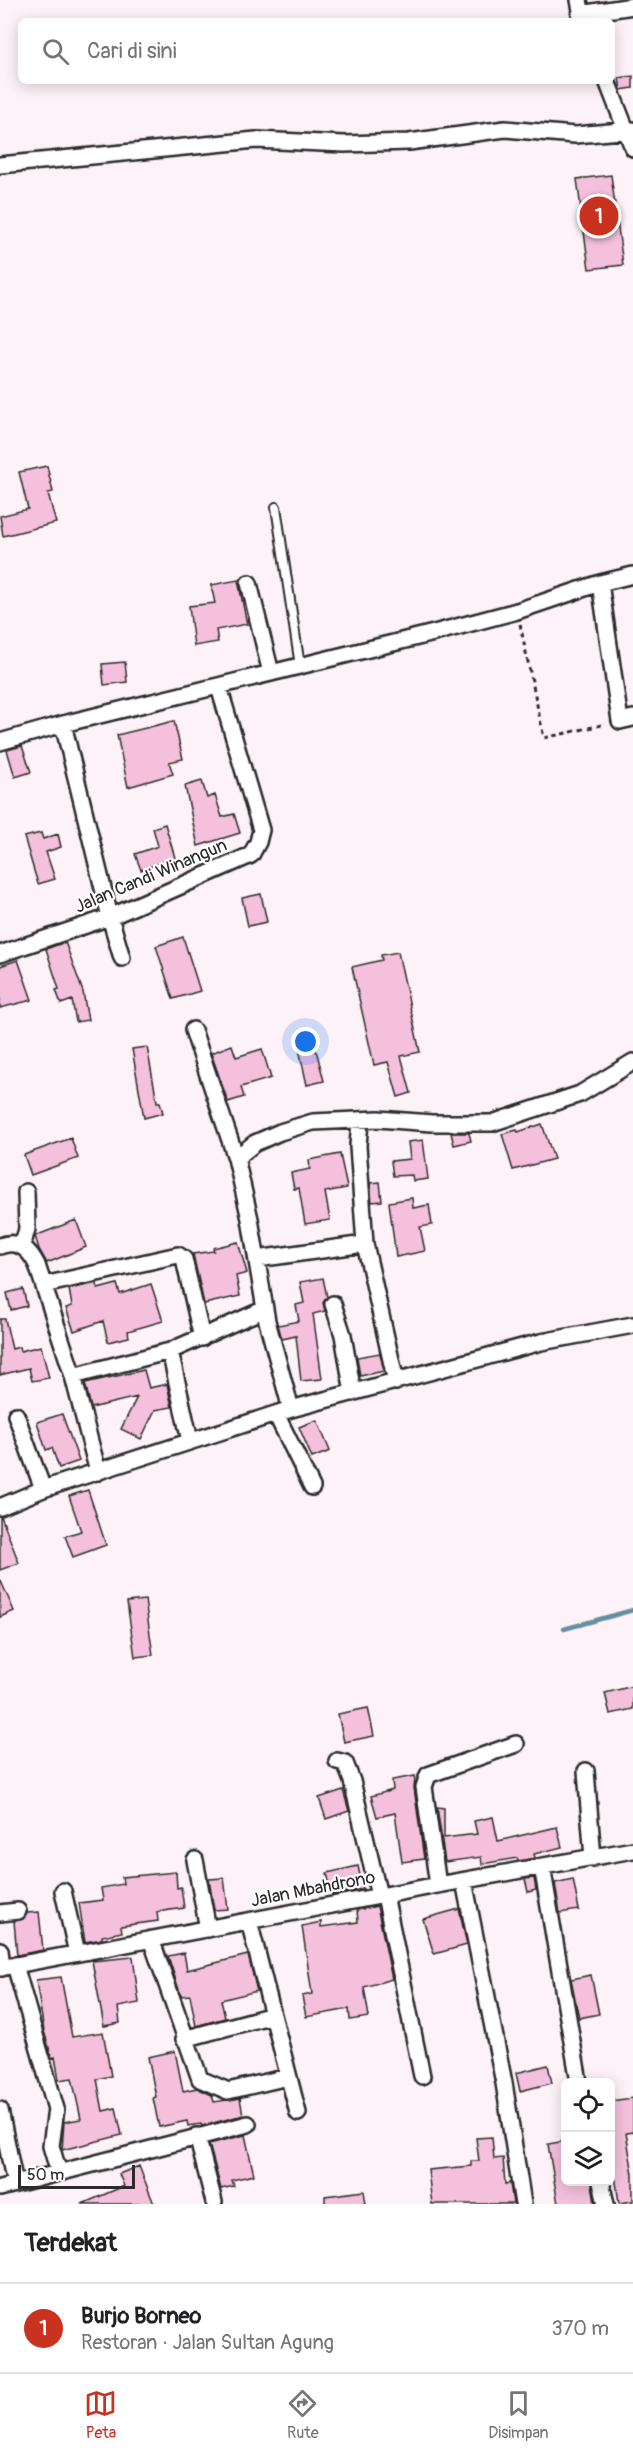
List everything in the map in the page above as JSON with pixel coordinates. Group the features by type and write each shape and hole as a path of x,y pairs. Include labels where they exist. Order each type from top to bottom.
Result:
{"street":[{"path":"581,12 633,6"},
{"path":"608,84 630,131 633,148"},
{"path":"0,165 256,140 344,144 408,142 505,129 575,135 630,131"},
{"path":"0,742 63,724 517,611 600,583 633,575"},
{"path":"249,583 271,674"},
{"path":"600,583 627,720"},
{"name":"Jalan Candi Winangun","path":"0,954 110,917 251,855 261,830 219,687"},
{"path":"63,724 122,958"},
{"path":"193,1030 236,1158 284,1412 312,1487"},
{"path":"236,1158 255,1143 295,1127 332,1121 378,1119 432,1123 492,1123 580,1094 633,1062"},
{"path":"360,1121 358,1146 365,1244 396,1382"},
{"path":"22,1247 27,1229 26,1192"},
{"path":"0,1246 16,1244 30,1253 44,1285 73,1376 98,1472"},
{"path":"256,1259 365,1244"},
{"path":"44,1285 178,1255 184,1259 202,1338"},
{"path":"333,1304 343,1335 353,1393"},
{"path":"73,1376 170,1351 265,1309"},
{"path":"0,1507 44,1489 284,1412 541,1342 633,1325"},
{"path":"170,1351 190,1441"},
{"path":"16,1415 44,1489"},
{"path":"438,1885 424,1787 428,1775 516,1743"},
{"path":"337,1761 345,1763 352,1781 382,1895 422,2076"},
{"path":"586,1771 593,1858"},
{"name":"Jalan Mbahdrono","path":"6,1967 382,1895 633,1850"},
{"path":"195,1860 208,1929"},
{"path":"542,1866 578,2078"},
{"path":"464,1881 504,2084 523,2204"},
{"path":"63,1891 77,1953"},
{"path":"0,1913 18,1911"},
{"path":"249,1921 298,2113"},
{"path":"151,1939 198,2076 224,2091 288,2077"},
{"path":"0,1950 56,2109 51,2146 59,2173"},
{"path":"184,2039 273,2015"},
{"path":"0,2110 8,2186 248,2124"},
{"path":"197,2136 214,2202"},
{"path":"602,2186 606,2204"}],"lane":[{"path":"276,507 300,666"}],"path":[{"path":"517,611 544,738 627,720"}],"building":[{"path":"633,76 633,88 621,90 619,78"},
{"path":"611,175 623,265 589,269 577,179"},
{"path":"47,466 53,492 48,493 56,523 3,536 0,516 28,509 19,472"},
{"path":"238,580 247,624 216,630 218,642 194,646 189,606 215,603 211,585"},
{"path":"125,662 127,682 104,685 102,664"},
{"path":"174,721 183,759 169,762 173,774 128,787 117,735"},
{"path":"22,746 31,772 15,777 7,750"},
{"path":"202,781 207,798 215,795 222,817 234,814 240,833 198,846 185,786"},
{"path":"165,824 176,861 164,865 163,862 141,870 135,854 158,846 153,828"},
{"path":"41,833 43,839 58,834 61,847 46,852 55,879 38,884 24,837"},
{"path":"261,894 267,922 248,926 242,898"},
{"path":"183,937 200,991 173,999 156,946"},
{"path":"65,942 83,992 88,1020 76,1022 72,1000 61,1004 56,990 59,989 46,949"},
{"path":"398,952 420,1052 401,1056 411,1093 398,1097 388,1062 374,1065 352,967 382,960 381,955"},
{"path":"18,960 32,1000 0,1008 0,966"},
{"path":"232,1045 236,1057 262,1049 271,1078 241,1087 244,1097 228,1102 211,1053"},
{"path":"315,1046 324,1081 307,1085 299,1049"},
{"path":"147,1047 157,1102 160,1102 163,1113 144,1118 132,1049"},
{"path":"542,1124 554,1159 513,1170 502,1134 517,1130 518,1132"},
{"path":"451,1133 469,1133 471,1141 454,1145"},
{"path":"71,1138 78,1158 31,1175 24,1155"},
{"path":"423,1140 428,1179 413,1181 412,1175 393,1176 391,1161 410,1159 408,1142"},
{"path":"340,1154 347,1188 325,1192 330,1220 305,1224 299,1188 294,1189 291,1173 310,1169 309,1160"},
{"path":"380,1182 382,1201 372,1202 370,1183"},
{"path":"412,1198 413,1208 429,1205 432,1225 420,1227 425,1251 396,1257 389,1202"},
{"path":"76,1220 86,1247 47,1263 35,1236"},
{"path":"238,1242 247,1273 236,1276 240,1296 204,1304 193,1254 214,1251 213,1248"},
{"path":"323,1278 327,1297 323,1303 325,1311 313,1314 322,1379 301,1381 296,1336 282,1339 278,1325 299,1321 296,1305 304,1303 300,1282"},
{"path":"97,1283 98,1289 117,1284 120,1294 151,1284 163,1321 128,1331 129,1337 108,1342 103,1321 74,1331 66,1308 72,1306 69,1289"},
{"path":"23,1289 27,1306 11,1310 7,1293"},
{"path":"0,1319 5,1319 12,1349 19,1347 20,1351 41,1346 49,1378 32,1381 29,1368 0,1375"},
{"path":"380,1353 384,1371 360,1376 357,1357"},
{"path":"144,1370 149,1388 167,1384 172,1407 155,1410 141,1439 121,1429 137,1397 91,1408 85,1383"},
{"path":"62,1414 79,1461 59,1468 52,1448 46,1450 37,1422"},
{"path":"317,1420 330,1451 312,1458 299,1427"},
{"path":"88,1490 106,1545 73,1557 65,1536 81,1531 69,1496"},
{"path":"0,1517 19,1563 0,1570"},
{"path":"0,1579 14,1611 0,1617"},
{"path":"145,1600 153,1655 135,1657 127,1602"},
{"path":"633,1686 633,1709 610,1714 605,1693"},
{"path":"368,1708 374,1736 344,1742 338,1714"},
{"path":"415,1776 414,1788 424,1859 402,1862 395,1813 377,1817 371,1796 393,1790 392,1780"},
{"path":"343,1790 349,1811 326,1819 319,1798"},
{"path":"437,1807 444,1808 444,1838 477,1834 474,1821 493,1817 498,1841 557,1827 562,1847 534,1854 535,1858 518,1861 517,1858 482,1864 481,1857 445,1862"},
{"path":"358,1866 363,1889 332,1895 327,1873"},
{"path":"176,1872 177,1888 181,1887 184,1908 157,1912 158,1921 121,1926 122,1932 85,1942 79,1903 103,1900 101,1888 123,1884 122,1877"},
{"path":"224,1878 228,1909 214,1910 209,1879"},
{"path":"534,1878 536,1890 528,1892 525,1879"},
{"path":"573,1879 579,1910 560,1913 555,1883"},
{"path":"377,1906 392,1979 364,1987 369,2017 350,2020 349,2009 306,2017 302,1996 312,1994 302,1926 321,1922 321,1927 358,1922 357,1910"},
{"path":"459,1909 467,1945 434,1954 423,1919"},
{"path":"39,1912 43,1950 17,1955 14,1921 23,1919 27,1913"},
{"path":"184,1953 187,1970 248,1955 257,1991 221,2000 225,2018 196,2026 190,1995 181,1996 168,1956"},
{"path":"133,1957 139,2003 118,2007 120,2023 104,2026 92,1961"},
{"path":"591,1975 599,2014 579,2018 571,1979"},
{"path":"61,1977 72,2037 103,2032 111,2076 97,2079 103,2111 116,2108 122,2135 62,2150 64,2122 81,2119 72,2078 59,2080 55,2057 52,2058 44,2031 36,1980"},
{"path":"175,2051 183,2091 197,2088 212,2095 214,2102 240,2098 243,2115 202,2126 201,2124 188,2126 187,2121 159,2127 148,2057"},
{"path":"548,2065 552,2083 520,2091 516,2073"},
{"path":"633,2098 633,2132 626,2133 633,2174 633,2201 619,2203 615,2175 615,2100"},
{"path":"245,2135 254,2175 232,2180 234,2186 221,2189 209,2144"},
{"path":"492,2137 494,2159 503,2158 505,2184 510,2183 513,2204 432,2204 428,2170 471,2166 471,2161 479,2161 476,2138"},
{"path":"561,2142 561,2186 593,2186 595,2204 558,2204 548,2144"},
{"path":"139,2166 154,2204 82,2204 124,2186 119,2174"},
{"path":"364,2191 366,2204 325,2204 325,2196"}],"waterway":[{"path":"564,1629 633,1610"}],"place":[{"name":"Burjo Borneo","path":"599,216"}]}
